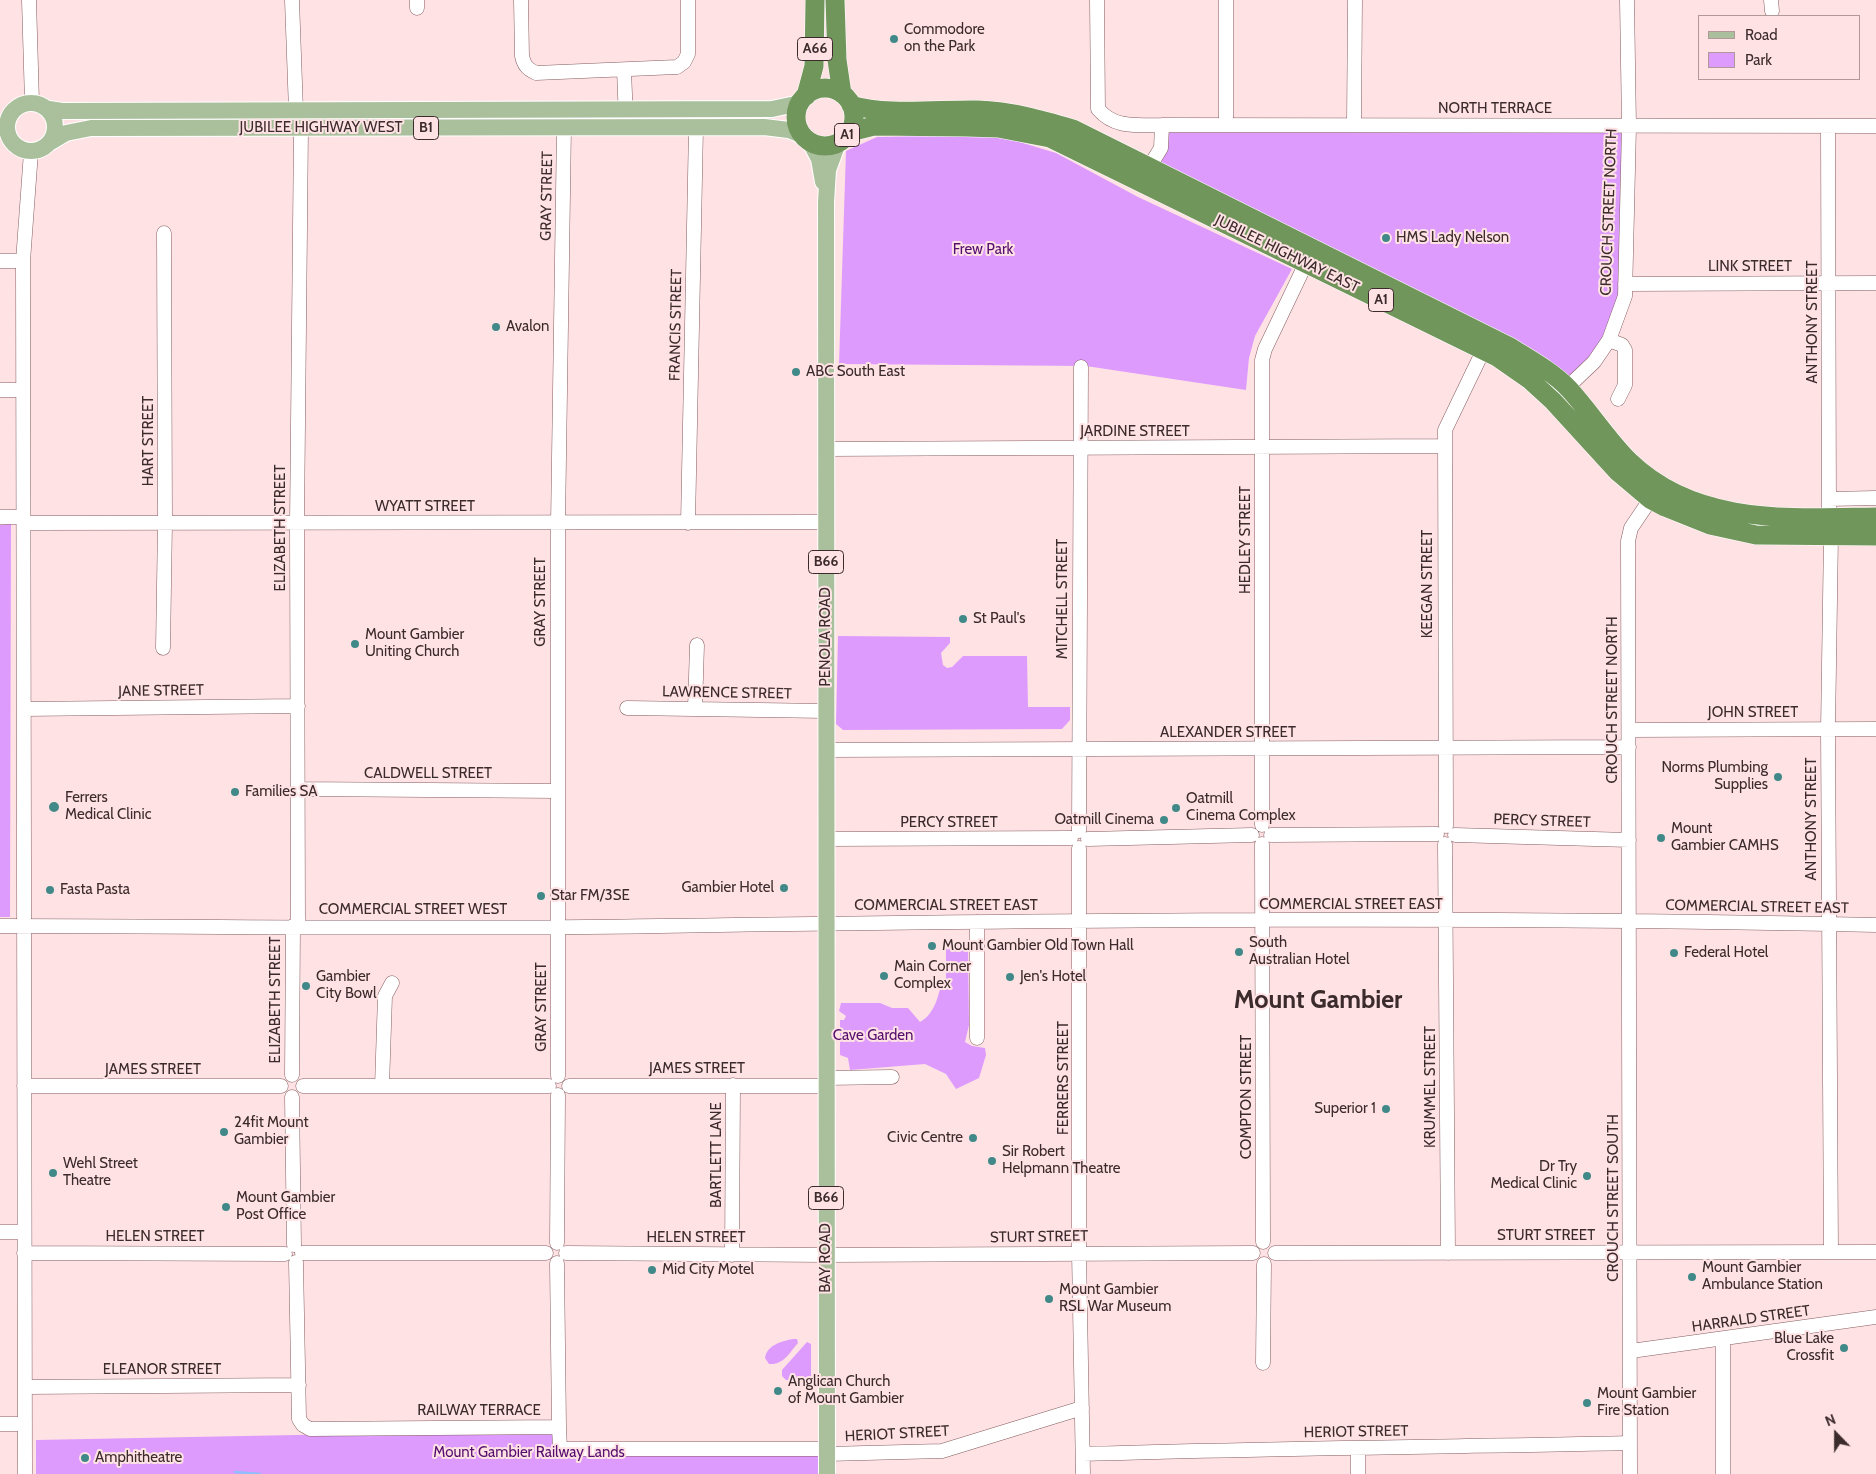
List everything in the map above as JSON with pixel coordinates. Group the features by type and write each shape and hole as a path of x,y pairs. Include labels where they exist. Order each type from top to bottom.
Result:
{"highway":[{"name":"A66","path":"803,100 814,66 815,0"},
{"name":"A66","path":"836,0 836,60 847,100"},
{"name":"A1","path":"803,100 819,89 827,88 847,100 854,116 844,137 827,146 807,139"},
{"path":"803,100 796,119 807,139"},
{"name":"JUBILEE HIGHWAY EAST","path":"847,100 871,109 981,110 1041,119 1069,138 1218,211 1510,347 1567,387 1654,492"},
{"name":"JUBILEE HIGHWAY EAST","path":"844,137 874,126 998,128 1050,138 1069,138 1148,169 1306,263 1484,351 1530,380 1553,401 1608,462 1654,492 1743,515 1830,518 1876,517"},
{"name":"JUBILEE HIGHWAY EAST","path":"1830,518 1876,536"}],"main road":[{"name":"JUBILEE HIGHWAY WEST","path":"49,109 62,112 626,108 772,109 803,100"},
{"name":"B1","path":"32,102 41,104 49,109"},
{"path":"31,152 22,150 6,137 8,136 7,110 32,102"},
{"path":"49,109 56,127 51,142"},
{"name":"JUBILEE HIGHWAY WEST","path":"51,142 66,133 85,129 564,127 776,128 807,139"},
{"name":"PENOLA ROAD","path":"827,922 826,202 828,170 844,137"},
{"name":"PENOLA ROAD","path":"807,139 819,159 826,202"},
{"name":"B1","path":"31,152 40,150 51,142"},
{"name":"BAY ROAD","path":"827,922 827,1474"}],"street":[{"path":"29,0 32,102"},
{"path":"292,0 296,111"},
{"path":"521,0 522,56 524,64 529,70 536,73 673,68 684,62 688,50 688,0"},
{"name":"NORTH TERRACE","path":"1097,0 1098,109 1104,117 1118,125 1876,126"},
{"path":"1226,0 1226,124"},
{"path":"1354,124 1355,0"},
{"name":"CROUCH STREET NORTH","path":"1553,401 1594,362 1609,340 1620,315 1625,284 1629,126 1627,0"},
{"path":"624,70 627,127"},
{"path":"1148,169 1161,148 1162,125"},
{"name":"ANTHONY STREET","path":"1828,126 1830,518 1828,924 1831,1252"},
{"name":"GRAY STREET","path":"559,1427 556,1253 558,1086 558,523 564,127"},
{"name":"FRANCIS STREET","path":"688,523 696,128"},
{"name":"ELIZABETH STREET","path":"292,1075 298,789 297,523 301,129"},
{"path":"25,1474 23,261 31,152"},
{"name":"HART STREET","path":"163,648 165,523 164,233"},
{"path":"0,261 23,261"},
{"name":"HEDLEY STREET","path":"1263,922 1261,749 1262,360 1265,349 1306,263"},
{"name":"LINK STREET","path":"1625,284 1876,283"},
{"path":"1609,340 1622,345 1625,350 1626,385 1618,399"},
{"name":"KEEGAN STREET","path":"1446,920 1444,749 1445,430 1484,351"},
{"name":"MITCHELL STREET","path":"1080,922 1078,749 1081,367"},
{"path":"0,390 23,390"},
{"name":"JARDINE STREET","path":"826,449 1445,446"},
{"name":"CROUCH STREET NORTH","path":"1629,922 1628,541 1631,528 1654,492"},
{"path":"1830,518 1876,498"},
{"name":"WYATT STREET","path":"0,517 24,520 165,523 826,522"},
{"path":"695,709 698,645"},
{"name":"JANE STREET","path":"24,709 298,706"},
{"name":"LAWRENCE STREET","path":"627,708 826,711"},
{"name":"JOHN STREET","path":"1629,730 1876,729"},
{"name":"ALEXANDER STREET","path":"826,750 1629,748"},
{"name":"CALDWELL STREET","path":"298,789 558,791"},
{"name":"PERCY STREET","path":"826,839 1079,839 1262,835 1446,835 1629,840"},
{"name":"COMMERCIAL STREET EAST","path":"827,922 1446,920 1876,925"},
{"name":"KRUMMEL STREET","path":"1446,920 1448,1253"},
{"name":"COMMERCIAL STREET WEST","path":"0,926 558,926 827,922"},
{"path":"977,1038 978,922"},
{"name":"FERRERS STREET","path":"1080,922 1079,1252 1083,1474"},
{"name":"COMPTON STREET","path":"1263,922 1264,1242"},
{"name":"CROUCH STREET SOUTH","path":"1629,922 1630,1474"},
{"path":"382,1086 385,996 392,984"},
{"path":"292,1075 301,1080 303,1086 298,1095 292,1097 286,1095 281,1086 283,1080 292,1075"},
{"name":"JAMES STREET","path":"303,1086 733,1085 826,1082 892,1077"},
{"name":"BARTLETT LANE","path":"732,1254 733,1085"},
{"name":"JAMES STREET","path":"24,1086 281,1086"},
{"path":"292,1097 294,1254 299,1385"},
{"path":"0,1232 24,1232"},
{"path":"1264,1242 1273,1246 1275,1253 1271,1262 1264,1264 1255,1260 1253,1253 1255,1247 1264,1242"},
{"name":"STURT STREET","path":"826,1255 1079,1252 1253,1253"},
{"name":"STURT STREET","path":"1275,1253 1876,1252"},
{"name":"HELEN STREET","path":"24,1253 826,1255"},
{"path":"1263,1363 1264,1264"},
{"name":"HARRALD STREET","path":"1631,1352 1876,1317"},
{"path":"1723,1340 1723,1474"},
{"name":"RAILWAY TERRACE","path":"299,1385 299,1418 303,1425 310,1428 559,1427 560,1449 827,1451"},
{"name":"ELEANOR STREET","path":"25,1387 299,1385"},
{"name":"HERIOT STREET","path":"827,1451 942,1451 1082,1408"},
{"path":"0,1424 25,1424"},
{"name":"HERIOT STREET","path":"1083,1454 1236,1449 1358,1450 1630,1443"},
{"path":"1358,1450 1358,1474"}],"green space":[{"path":"1165,129 1622,132 1621,300 1606,338 1569,381 1154,166"},
{"name":"Frew Park","path":"991,136 1013,140 1056,153 1138,197 1292,269 1255,336 1249,358 1246,390 1086,366 839,364 846,151 877,137"},
{"path":"11,524 10,917 0,917 0,525"},
{"path":"838,636 950,637 950,643 941,653 943,665 947,668 952,667 963,656 1027,656 1028,707 1070,707 1070,720 1062,729 843,730 836,724"},
{"name":"Cave Garden","path":"946,945 968,945 969,1025 965,1042 972,1046 985,1048 986,1055 979,1078 956,1089 946,1074 925,1064 850,1070 848,1058 840,1055 840,1020 844,1020 846,1016 839,1011 841,1003 880,1003 892,1008 908,1008 920,1022 931,1012 940,989 946,987"},
{"path":"797,1339 798,1343 786,1358 779,1363 769,1364 765,1358 769,1350 780,1342"},
{"path":"807,1342 811,1344 811,1380 786,1380 782,1376 782,1370"},
{"name":"Mount Gambier Railway Lands","path":"556,1430 556,1452 823,1452 824,1474 36,1474 36,1440"}],"waterway":[{"path":"235,1472 260,1474"}],"place":[{"name":"Commodore on the Park","path":"894,39"},
{"name":"HMS Lady Nelson","path":"1386,238"},
{"name":"Avalon","path":"496,327"},
{"name":"ABC South East","path":"796,372"},
{"name":"St Paul's","path":"963,619"},
{"name":"Mount Gambier Uniting Church","path":"355,644"},
{"name":"Norms Plumbing Supplies","path":"1778,777"},
{"name":"Families SA","path":"235,792"},
{"name":"Ferrers Medical Clinic","path":"54,807"},
{"name":"Oatmill Cinema Complex","path":"1176,808"},
{"name":"Oatmill Cinema","path":"1164,820"},
{"name":"Mount Gambier CAMHS","path":"1661,838"},
{"name":"Gambier Hotel","path":"784,888"},
{"name":"Fasta Pasta","path":"50,890"},
{"name":"Star FM/3SE","path":"541,896"},
{"name":"Mount Gambier Old Town Hall","path":"932,946"},
{"name":"South Australian Hotel","path":"1239,952"},
{"name":"Federal Hotel","path":"1674,953"},
{"name":"Main Corner Complex","path":"884,976"},
{"name":"Jen's Hotel","path":"1010,977"},
{"name":"Gambier City Bowl","path":"306,986"},
{"name":"Superior 1","path":"1386,1109"},
{"name":"24fit Mount Gambier","path":"224,1132"},
{"name":"Civic Centre","path":"973,1138"},
{"name":"Sir Robert Helpmann Theatre","path":"992,1161"},
{"name":"Wehl Street Theatre","path":"53,1173"},
{"name":"Dr Try Medical Clinic","path":"1587,1176"},
{"name":"Mount Gambier Post Office","path":"226,1207"},
{"name":"Mid City Motel","path":"652,1270"},
{"name":"Mount Gambier Ambulance Station","path":"1692,1277"},
{"name":"Mount Gambier RSL War Museum","path":"1049,1299"},
{"name":"Blue Lake Crossfit","path":"1844,1348"},
{"name":"Anglican Church of Mount Gambier","path":"778,1391"},
{"name":"Mount Gambier Fire Station","path":"1587,1403"},
{"name":"Amphitheatre","path":"85,1458"}],"district":[{"name":"Mount Gambier","path":"1318,1001"}]}
